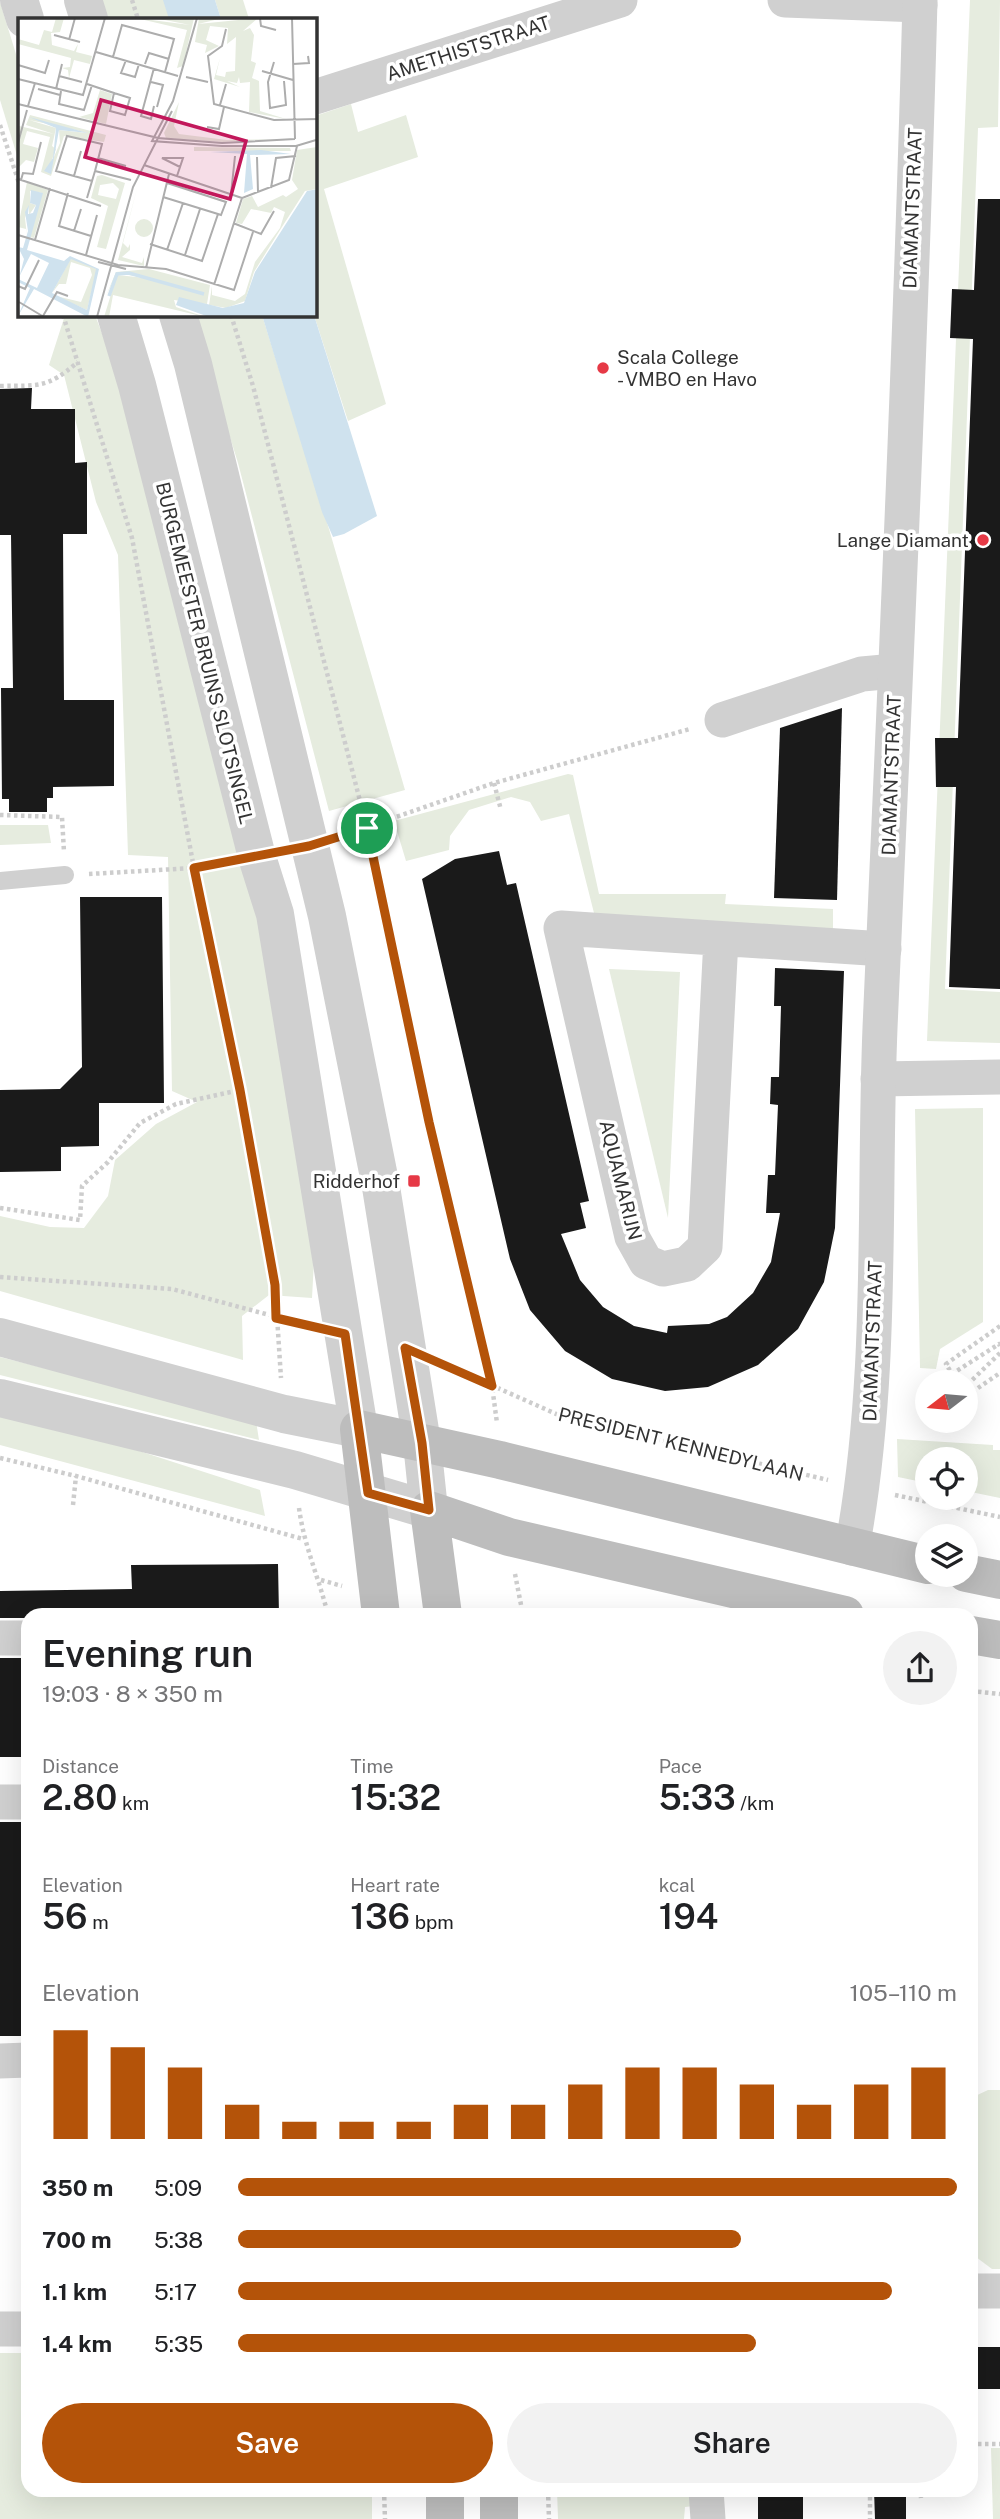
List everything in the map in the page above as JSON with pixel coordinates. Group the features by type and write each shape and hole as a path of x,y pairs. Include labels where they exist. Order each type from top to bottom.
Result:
{"main road":[{"path":"359,1429 539,1469 915,1562"},
{"name":"BURGEMEESTER BRUINS SLOTSINGEL","path":"359,1429 380,1608"},
{"path":"442,1608 429,1510 509,1537 815,1608"},
{"path":"978,1575 1000,1580"},
{"path":"978,1636 1000,1640"},
{"path":"445,2497 445,2519"},
{"path":"499,2497 499,2519"}],"street":[{"path":"19,0 25,18"},
{"path":"83,0 89,18"},
{"name":"AMETHISTSTRAAT","path":"317,96 620,0"},
{"path":"785,0 920,2"},
{"name":"DIAMANTSTRAAT","path":"852,1548 863,1489 872,1400 878,1079 920,2"},
{"name":"BURGEMEESTER BRUINS SLOTSINGEL","path":"117,317 137,385 257,857 275,914 359,1429"},
{"path":"0,1398 295,1470 429,1510 422,1443 381,1187 327,916 197,378 179,317"},
{"path":"722,720 862,674 895,671"},
{"name":"AQUAMARIJN","path":"722,939 705,1247 687,1264 663,1269 646,1262 632,1237 561,928 884,949"},
{"path":"878,1079 1000,1077"},
{"path":"0,1337 284,1414 359,1429"},
{"path":"0,1638 21,1638"},
{"path":"0,1802 21,1802"},
{"path":"0,2061 21,2060"},
{"path":"978,2291 1000,2291"},
{"path":"0,2329 21,2329"},
{"path":"706,2497 708,2519"}],"lane":[{"path":"0,881 65,875"}],"path":[{"path":"132,0 138,18"},
{"path":"0,125 18,180"},
{"path":"64,317 132,538 194,868 240,1090 275,1285 276,1318"},
{"path":"232,317 253,386 367,828 429,1122 492,1386"},
{"path":"0,386 44,385 59,378 78,362"},
{"path":"309,846 494,783 722,720"},
{"path":"494,783 501,810"},
{"path":"0,815 62,817 65,875 194,868 257,857"},
{"path":"0,1208 80,1220 82,1186 108,1162 140,1123 176,1104 240,1090"},
{"path":"0,1277 172,1289 345,1334"},
{"path":"1000,1326 946,1364 952,1374 999,1344 1000,1346"},
{"name":"PRESIDENT KENNEDYLAAN","path":"405,1348 564,1417 863,1489 1000,1517"},
{"path":"1000,1353 966,1386 972,1392 1000,1373"},
{"path":"0,1458 76,1476 303,1539"},
{"path":"73,1505 76,1476"},
{"path":"320,1580 326,1608"},
{"path":"978,1692 1000,1694"},
{"path":"978,2444 1000,2444"},
{"path":"384,2497 385,2519"},
{"path":"548,2497 549,2519"},
{"path":"870,2497 870,2519"}],"shaded area":[{"path":"94,0 166,0 171,18 100,18"},
{"path":"215,0 243,0 249,18 221,18"},
{"path":"970,0 1000,0 998,127 978,128 945,989 1000,992 1000,1043 927,1041"},
{"path":"0,2 18,61 18,159 0,100"},
{"path":"351,104 358,132 406,115 418,157 324,189 386,404 348,421 315,317 317,317 317,115"},
{"path":"64,317 96,317 114,365 268,957 314,1261 312,1298 269,1295 242,1316 243,1360 0,1291 0,1216 50,1227 84,1228 108,1196 115,1160 156,1124 197,1102 172,1091 168,857 128,855 118,555 96,502 64,375 49,365"},
{"path":"193,317 263,317 329,529 405,790 329,811 238,463"},
{"path":"568,774 573,775 599,894 726,894 725,904 833,909 833,934 595,917 569,814 541,821 530,802 511,797 469,810 450,836 449,850 406,861 394,821"},
{"path":"0,825 48,825 51,843 0,845"},
{"path":"609,969 680,972 668,1218"},
{"path":"983,1108 983,1322 940,1349 936,1369 920,1368 915,1109"},
{"path":"0,1357 256,1421 259,1440 0,1375"},
{"path":"0,1415 68,1428 260,1490 265,1516 0,1445"},
{"path":"897,1439 993,1445 993,1450 1000,1450 1000,1498 978,1493 978,1447 915,1447 915,1481 898,1477"},
{"path":"988,2090 1000,2090 1000,2269 992,2269 978,2258 978,2095"},
{"path":"0,2353 21,2353 21,2497 372,2497 372,2519 0,2519"},
{"path":"991,2448 1000,2448 1000,2519 993,2519"},
{"path":"557,2497 693,2497 694,2506 685,2507 684,2519 558,2519"}],"water":[{"path":"163,0 215,0 221,18 169,18"},
{"path":"263,317 315,317 377,516 333,537 322,512"}],"building":[{"name":"Lange Diamant","path":"978,199 1000,199 1000,989 949,987 956,787 936,787 935,738 958,738 973,339 950,338 952,289 974,290"},
{"path":"32,388 31,409 75,409 75,463 87,462 87,534 63,534 64,700 114,700 114,786 53,787 53,798 47,798 47,812 9,812 9,799 2,799 1,688 13,688 11,535 0,535 0,389"},
{"path":"842,708 837,900 774,898 780,728"},
{"path":"499,851 507,885 516,883 589,1201 580,1203 586,1228 561,1234 580,1280 603,1307 634,1326 667,1333 668,1326 709,1324 727,1317 753,1293 771,1262 780,1213 766,1213 768,1175 775,1175 778,1105 770,1104 771,1077 779,1077 781,1006 774,1006 775,968 844,971 835,1228 824,1282 798,1329 758,1365 708,1387 665,1391 612,1379 565,1351 530,1310 510,1259 422,879 455,859"},
{"path":"80,897 162,897 164,1103 99,1103 99,1146 61,1147 61,1171 0,1172 0,1090 60,1089 82,1067"},
{"path":"278,1564 279,1608 21,1608 21,1618 0,1618 0,1591 132,1589 131,1565"},
{"path":"0,1658 21,1658 21,1757 0,1757"},
{"path":"0,1822 21,1822 21,2036 0,2036"},
{"path":"978,2347 1000,2347 1000,2389 978,2389"},
{"path":"758,2497 803,2497 803,2519 758,2519"},
{"path":"874,2497 906,2497 906,2519 875,2519"}],"place":[{"name":"Scala College - VMBO en Havo","path":"603,368"},
{"name":"Lange Diamant","path":"983,540"},
{"name":"Ridderhof","path":"414,1181"}],"route":[{"path":"367,828 429,1122 492,1386 405,1348 422,1443 429,1510 368,1493 345,1334 276,1318 275,1285 240,1090 194,868 309,846 367,828"}]}
